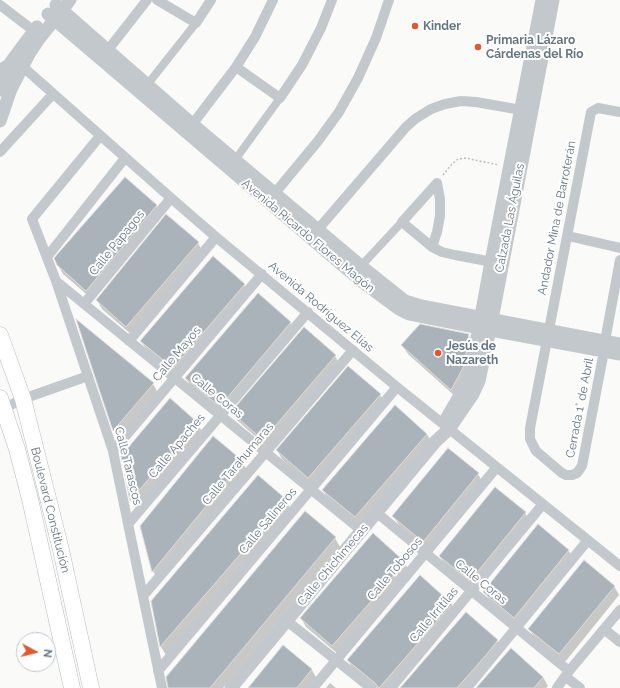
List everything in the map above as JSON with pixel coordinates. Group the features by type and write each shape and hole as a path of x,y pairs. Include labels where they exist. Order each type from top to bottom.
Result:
{"main road":[{"name":"Boulevard Constitución","path":"0,335 23,399 61,550 91,688"},
{"name":"Boulevard Constitución","path":"1,405 30,499 72,688"},
{"path":"30,499 36,512 47,549 52,552 61,550"}],"street":[{"path":"0,90 36,35 56,10 70,0"},
{"path":"104,55 147,0"},
{"path":"157,0 196,23"},
{"path":"147,85 196,23 211,0"},
{"path":"189,129 236,67 255,37 273,0"},
{"path":"235,160 302,65 321,28 332,0"},
{"path":"271,198 318,141 339,112 361,72 376,38 390,0"},
{"name":"Calzada Las Águilas","path":"496,263 509,167 526,111 542,0"},
{"name":"Calzada Las Águilas","path":"446,427 473,394 479,380 485,324 496,263 526,111 553,0"},
{"path":"0,5 36,35"},
{"name":"Avenida Ricardo Flores Magón","path":"56,10 104,55 189,129 314,234 360,280 399,308 409,314 485,324 604,346 620,354"},
{"name":"Avenida Ricardo Flores Magón","path":"104,55 147,85 189,129 235,160 271,198"},
{"path":"0,69 17,64"},
{"path":"0,121 11,89 17,64"},
{"name":"Avenida Rodríguez Elías","path":"17,64 171,198 397,387 620,566"},
{"path":"236,67 280,98"},
{"path":"0,152 53,94"},
{"path":"314,234 406,127 415,119 431,109 445,104 461,101 476,102 526,111"},
{"name":"Andador Mina de Barroterán","path":"548,336 590,118 593,110 601,108 620,112"},
{"name":"Calle Tarascos","path":"100,136 32,219 56,281 113,451 162,688"},
{"path":"47,257 125,158"},
{"path":"432,247 440,216 440,199 437,183"},
{"path":"361,266 437,183"},
{"name":"Calle Papagos","path":"84,304 171,198"},
{"path":"402,222 432,247 442,252 455,256 496,263"},
{"name":"Avenida Ricardo Flores Magón","path":"314,234 361,266 405,301 485,324"},
{"path":"129,341 216,236"},
{"path":"568,236 620,248"},
{"path":"604,346 620,260"},
{"name":"Calle Mayos","path":"113,451 262,274"},
{"name":"Calle Coras","path":"56,281 362,530"},
{"name":"Calle Apaches","path":"129,523 308,312"},
{"name":"Cerrada 1° de Abril","path":"548,336 530,428 530,439 536,451 566,475 572,475 582,466 604,346"},
{"name":"Avenida Ricardo Flores Magón","path":"604,346 620,344"},
{"name":"Calle Tarahumaras","path":"143,596 353,350"},
{"path":"1,405 23,399 88,376"},
{"name":"Calle Salineros","path":"158,671 397,387"},
{"name":"Calle Chichimecas","path":"231,688 377,513 446,427"},
{"name":"Calle Tobosos","path":"313,688 497,467"},
{"name":"Calle Irritilas","path":"391,688 543,504"},
{"name":"Calle Coras","path":"377,513 517,628 568,674 580,688"},
{"path":"467,688 588,540"},
{"path":"557,688 620,610"},
{"path":"287,621 371,688"},
{"path":"604,629 620,642"}],"path":[{"path":"437,183 452,164 458,159 465,158 509,167"}],"building":[{"path":"125,177 157,205 86,291 57,265 54,258"},
{"path":"166,214 199,242 126,327 96,300"},
{"path":"213,256 245,284 173,368 140,341"},
{"path":"258,293 291,322 222,404 221,403 218,405 185,378"},
{"path":"76,319 154,383 113,431 94,374"},
{"name":"Jesús de Nazareth","path":"420,324 469,334 464,366 451,390 401,345"},
{"path":"304,327 336,355 263,440 231,412"},
{"path":"348,366 381,394 308,478 276,450"},
{"path":"170,398 197,422 130,501 121,456"},
{"path":"395,405 427,434 355,517 322,490"},
{"path":"213,436 243,461 152,572 140,526"},
{"path":"448,448 479,473 423,542 392,516"},
{"path":"258,475 287,500 160,647 151,601"},
{"path":"495,487 526,512 470,581 439,556"},
{"path":"305,511 336,537 210,688 168,688 166,677"},
{"path":"538,524 569,550 514,618 483,592"},
{"path":"373,533 405,562 332,646 300,618"},
{"path":"584,560 615,586 559,654 528,629"},
{"path":"420,575 452,604 379,688 347,660"},
{"path":"466,612 498,640 486,655 457,688 400,688"},
{"path":"283,645 312,669 297,688 248,688"},
{"path":"511,648 543,677 534,688 476,688"}],"place":[{"name":"Kinder","path":"415,26"},
{"name":"Primaria Lázaro Cárdenas del Río","path":"478,47"},
{"name":"Jesús de Nazareth","path":"438,353"}]}
